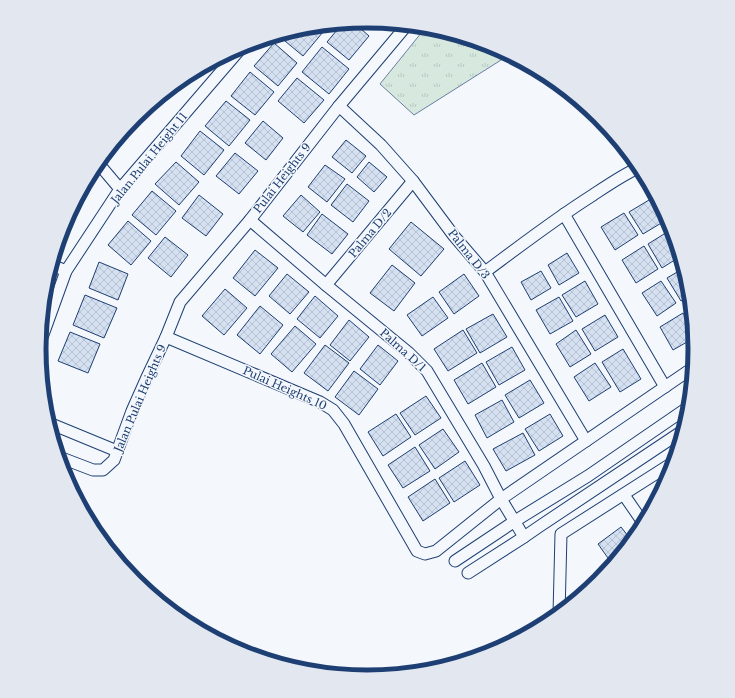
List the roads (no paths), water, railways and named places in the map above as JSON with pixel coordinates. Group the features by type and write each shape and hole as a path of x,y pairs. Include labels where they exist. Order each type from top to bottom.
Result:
{"street":[{"name":"Pulai Heights 9","path":"166,337 180,302 250,220 339,106 402,30"},
{"name":"Jalan Pulai Height 11","path":"48,322 66,271 120,189 233,58"},
{"name":"Palma D/3","path":"339,106 380,145 413,181 454,236 485,272 586,441"},
{"path":"103,169 120,189"},
{"path":"485,272 564,214 634,170"},
{"name":"Palma D/2","path":"326,285 413,181"},
{"path":"564,214 665,387"},
{"name":"Palma D/1","path":"250,220 409,353 427,372 484,466 501,499 524,537"},
{"path":"57,267 66,271"},
{"name":"Jalan Pulai Heights 9","path":"71,462 93,470 103,470 114,460 132,411 166,337"},
{"name":"Pulai Heights 10","path":"166,337 320,402 333,410 344,424 417,551 425,554 436,551 501,499"},
{"path":"501,499 688,370"},
{"path":"455,561 514,521 588,476 682,411"},
{"path":"56,425 117,450"},
{"path":"468,573 677,435"},
{"path":"67,460 71,462"},
{"path":"559,607 561,534 666,468"},
{"path":"624,495 640,518"}],"lane":[{"path":"69,466 71,462"}]}
